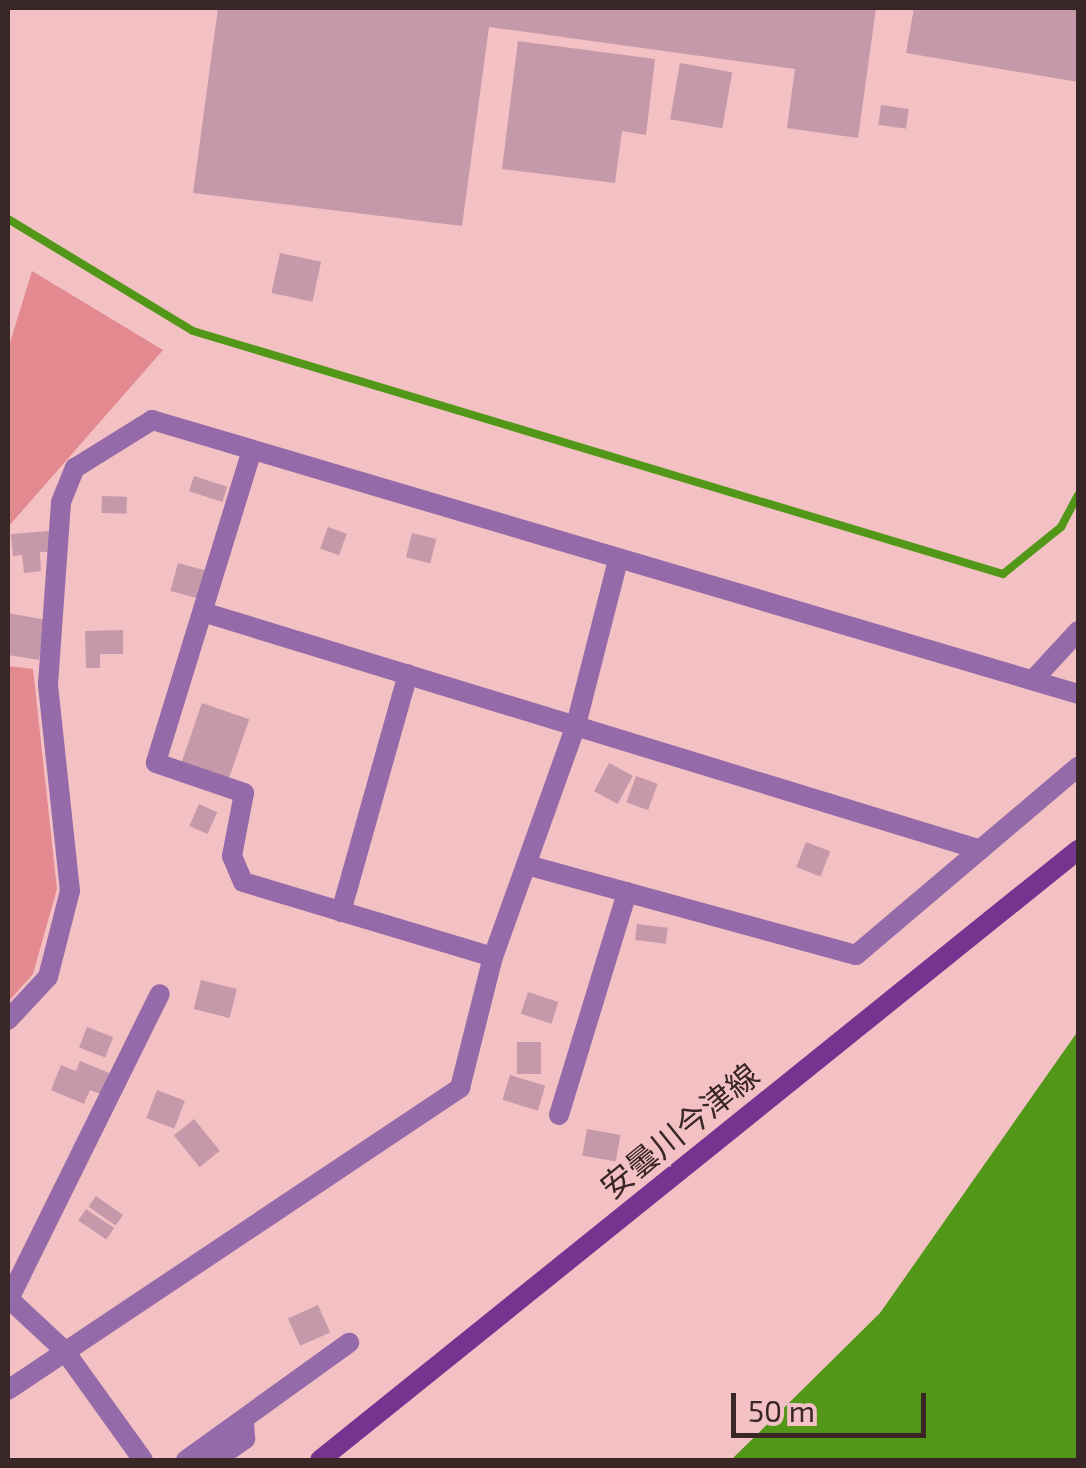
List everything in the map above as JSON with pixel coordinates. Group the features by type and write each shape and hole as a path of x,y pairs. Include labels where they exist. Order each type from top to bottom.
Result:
{"main road":[{"name":"安曇川今津線","path":"320,1460 1078,850"}],"street":[{"path":"8,1020 48,977 70,891 48,684 61,502 74,468 152,420 1078,694"},
{"path":"252,450 206,614 156,763 244,792 232,856 243,882 493,957"},
{"path":"8,1390 460,1088 493,957 576,724 618,560"},
{"path":"206,614 981,850"},
{"path":"1033,680 1078,632"},
{"path":"341,912 408,674"},
{"path":"527,865 856,956 1078,766"},
{"path":"559,1116 627,892"},
{"path":"143,1460 64,1350 8,1298 160,994"},
{"path":"186,1460 350,1343"},
{"path":"215,1460 245,1439 244,1419"}],"shaded area":[{"path":"32,271 163,350 8,527 8,349"},
{"path":"8,666 33,669 57,889 33,974 8,1002"},
{"path":"1078,1031 1078,1460 731,1460 880,1313"}],"building":[{"path":"218,8 876,8 858,138 787,128 795,69 489,27 462,226 193,193"},
{"path":"914,8 1078,8 1078,82 906,53"},
{"path":"518,41 655,59 646,135 622,131 615,183 502,169"},
{"path":"680,63 732,72 722,128 670,119"},
{"path":"881,105 909,109 906,129 878,125"},
{"path":"280,253 321,262 313,302 271,293"},
{"path":"194,476 227,487 222,502 189,491"},
{"path":"102,496 127,497 126,514 101,513"},
{"path":"328,527 347,534 339,555 320,549"},
{"path":"49,531 51,552 40,552 41,571 24,573 22,555 13,556 11,534"},
{"path":"412,533 436,539 430,563 406,557"},
{"path":"178,563 207,571 199,599 170,591"},
{"path":"8,613 46,620 39,660 8,655"},
{"path":"123,630 123,654 100,654 100,668 86,668 85,631"},
{"path":"202,703 249,719 228,782 181,765"},
{"path":"609,763 633,776 618,804 594,791"},
{"path":"636,776 658,784 648,810 626,802"},
{"path":"199,804 217,812 208,834 189,826"},
{"path":"806,842 830,851 821,877 796,867"},
{"path":"637,924 668,928 666,944 635,940"},
{"path":"201,980 237,989 230,1018 194,1009"},
{"path":"528,992 558,1002 551,1024 521,1014"},
{"path":"87,1027 113,1037 105,1058 79,1048"},
{"path":"517,1042 541,1042 541,1074 517,1074"},
{"path":"80,1061 112,1074 103,1095 90,1090 84,1104 51,1090 61,1065 76,1071"},
{"path":"510,1075 545,1086 538,1111 502,1100"},
{"path":"157,1090 185,1101 174,1129 146,1118"},
{"path":"194,1119 220,1151 200,1167 174,1135"},
{"path":"587,1129 620,1135 616,1161 582,1156"},
{"path":"96,1196 123,1215 116,1226 89,1207"},
{"path":"86,1209 114,1228 106,1240 78,1221"},
{"path":"318,1305 330,1332 300,1346 288,1318"}],"waterway":[{"path":"8,219 193,331 1003,574 1061,527 1078,495"}]}
